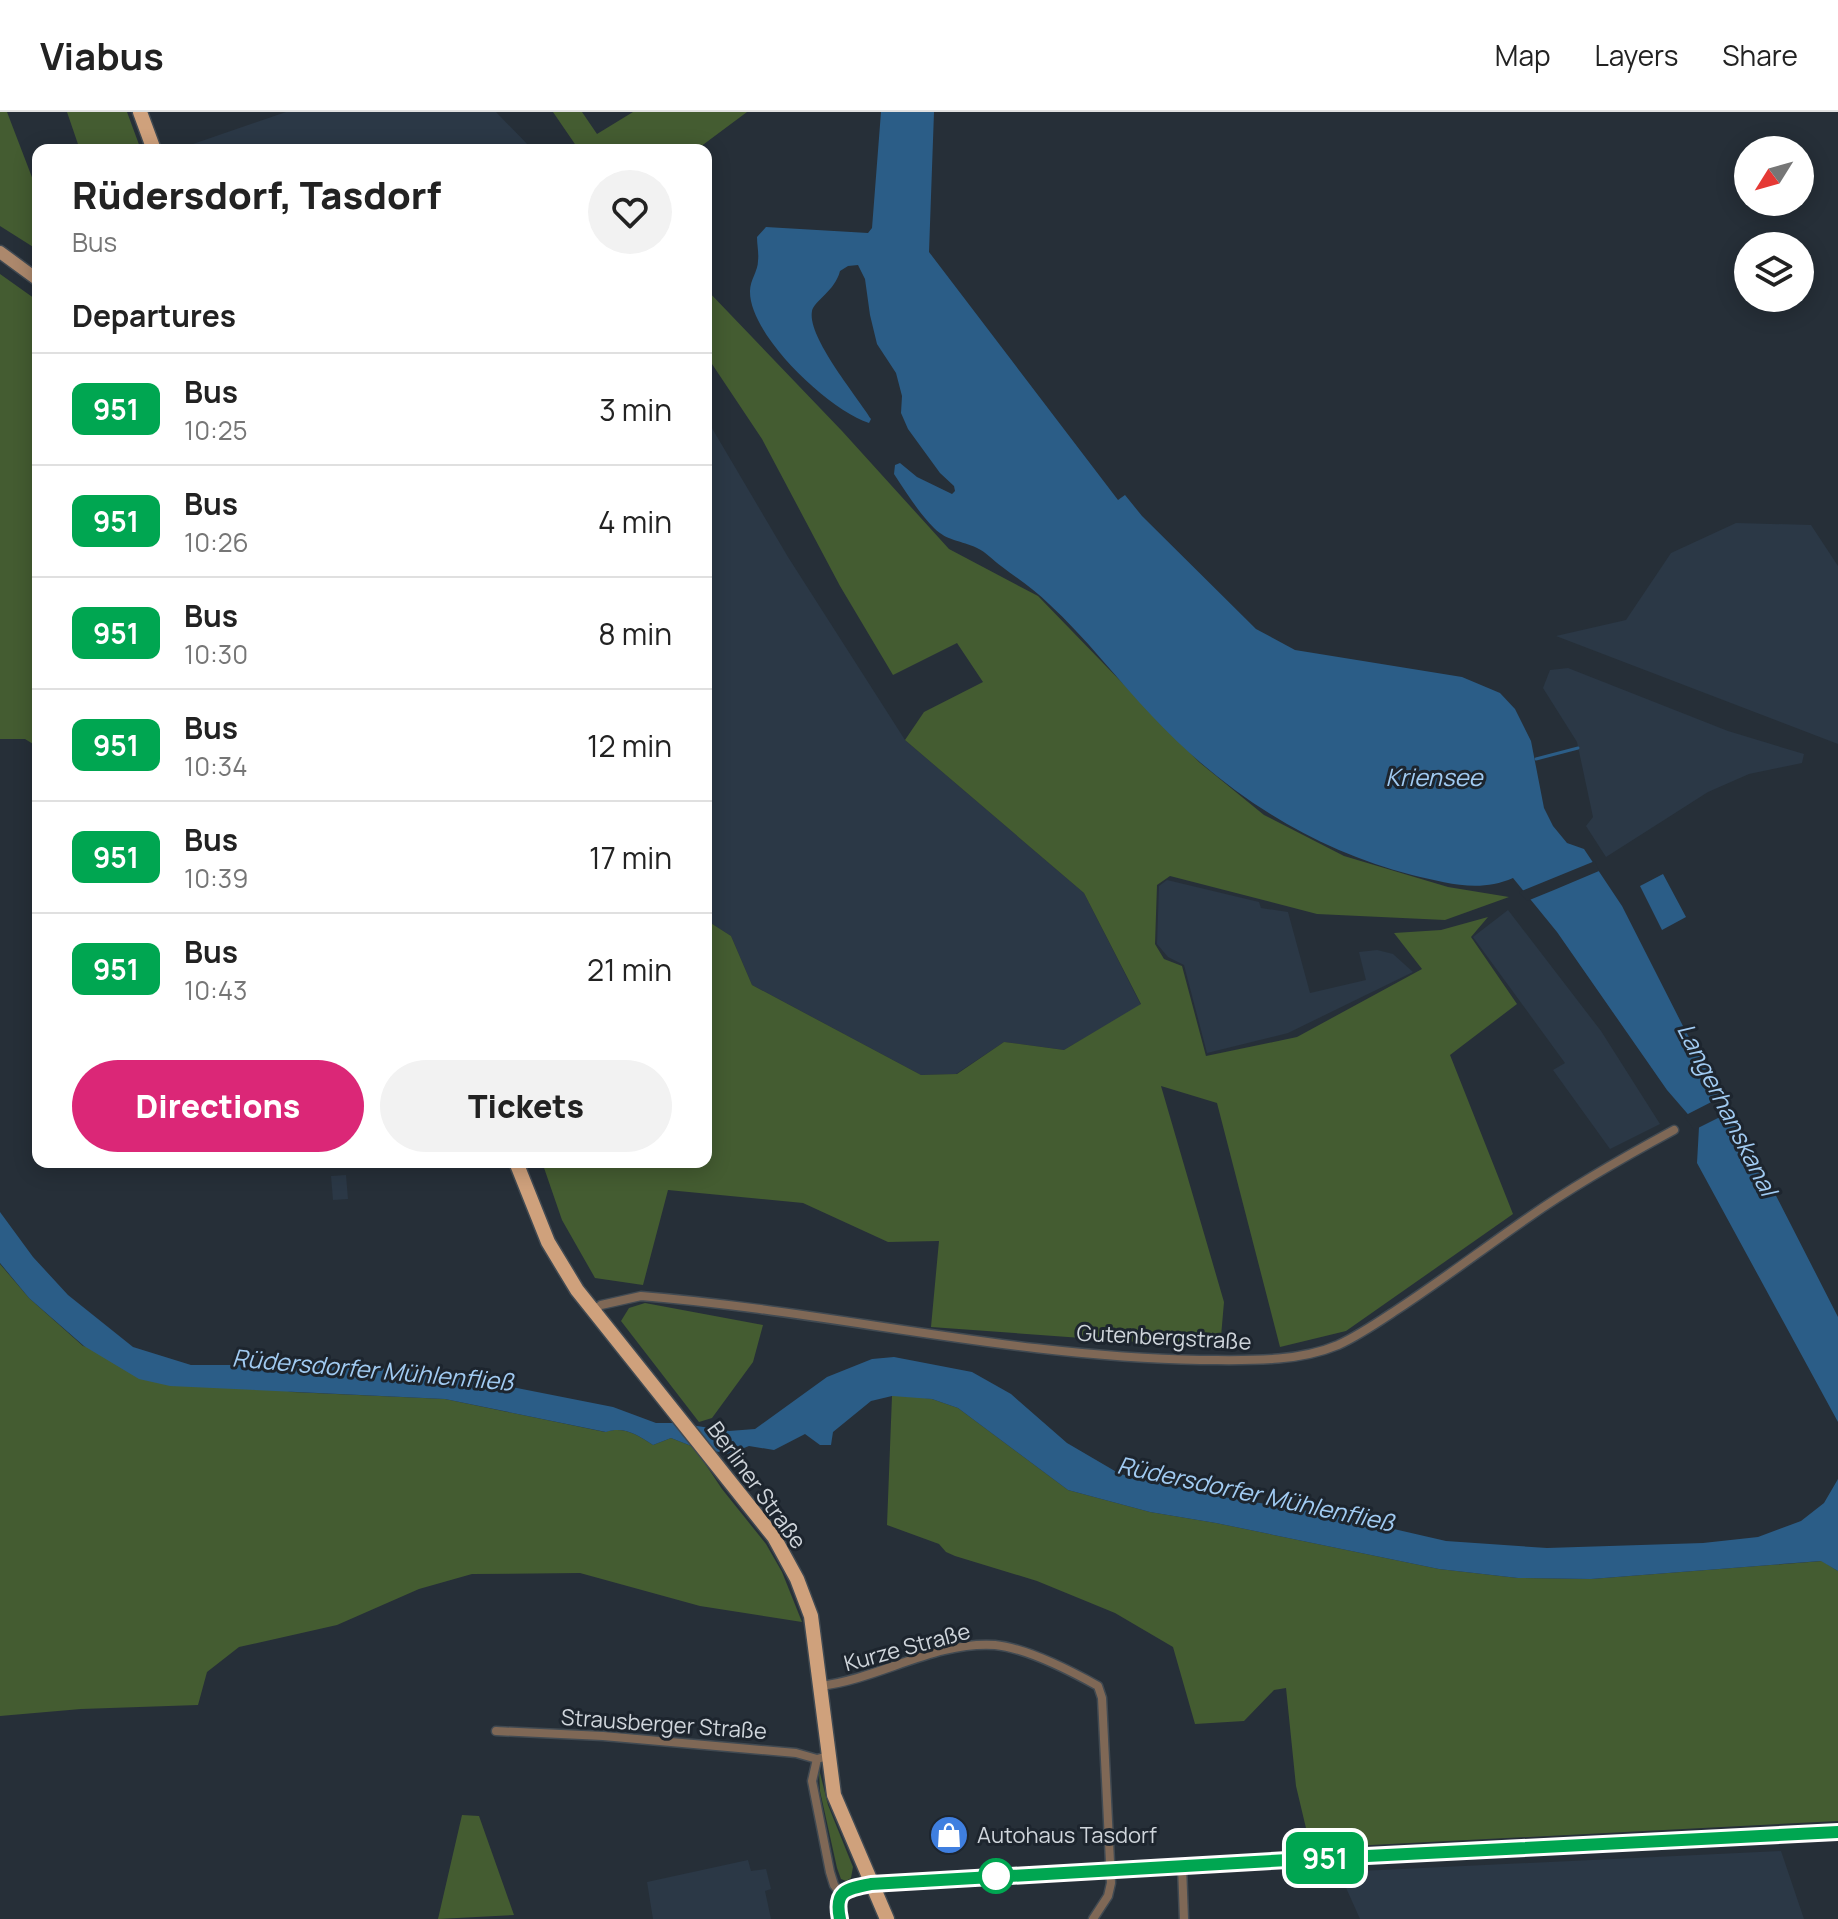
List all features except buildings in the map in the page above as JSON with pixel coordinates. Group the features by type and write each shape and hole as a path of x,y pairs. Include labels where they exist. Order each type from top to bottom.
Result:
{"main road":[{"path":"140,112 152,144"},
{"path":"0,252 32,276"},
{"name":"Berliner Straße","path":"518,1168 548,1242 593,1311 774,1537 797,1579 811,1616 820,1686 823,1758 834,1795 887,1919"},
{"path":"840,1919 838,1901 841,1894 871,1884 1838,1833"}],"street":[{"name":"Gutenbergstraße","path":"593,1311 605,1304 641,1296 1087,1353 1163,1359 1288,1357 1327,1349 1361,1332 1601,1169 1674,1130"},
{"name":"Kurze Straße","path":"820,1686 868,1677 949,1650 981,1645 1009,1648 1053,1664 1098,1686 1102,1698 1110,1870"},
{"name":"Strausberger Straße","path":"496,1731 695,1743 823,1758"},
{"path":"823,1758 812,1781 830,1872 841,1894"},
{"path":"1182,1866 1184,1919"},
{"path":"1093,1919 1108,1896 1110,1870"}],"shaded area":[{"path":"286,112 496,112 527,144 193,144"},
{"path":"712,428 788,557 905,740 1084,893 1141,1005 1064,1050 1004,1042 956,1074 921,1075 752,985 731,936 712,924"},
{"path":"1736,523 1811,525 1838,566 1838,744 1556,636 1626,620 1671,553"},
{"path":"1568,668 1728,731 1804,754 1802,763 1749,774 1708,792 1606,857 1586,826 1593,817 1577,742 1543,688 1550,670"},
{"path":"1167,880 1259,902 1261,908 1288,912 1310,993 1366,980 1359,952 1377,950 1393,954 1413,972 1288,1033 1207,1053 1184,965 1168,957 1157,944 1159,886"},
{"path":"1508,910 1601,1031 1660,1124 1610,1149 1553,1070 1565,1063 1473,937"},
{"path":"346,1175 348,1199 333,1200 331,1176"},
{"path":"1781,1851 1804,1919 1360,1919 1339,1872"},
{"path":"748,1860 751,1871 766,1869 771,1889 765,1891 771,1919 653,1919 647,1882"}],"green space":[{"path":"0,112 7,112 32,177 32,246 0,226"},
{"path":"67,112 127,112 139,144 78,144"},
{"path":"553,112 582,112 597,134 633,112 747,112 704,144 575,144"},
{"path":"0,274 32,297 32,743 25,739 0,739"},
{"path":"712,295 949,549 1038,596 1199,762 1264,815 1344,856 1448,887 1509,897 1445,920 1317,914 1170,876 1157,885 1155,944 1164,959 1182,966 1206,1056 1297,1037 1422,969 1394,933 1441,930 1488,917 1471,937 1517,1004 1450,1055 1513,1214 1346,1331 1280,1347 1217,1103 1161,1086 1224,1302 1220,1348 931,1327 939,1241 888,1242 803,1203 668,1190 643,1285 595,1278 562,1220 544,1168 712,1168 712,924 731,936 752,985 921,1075 957,1074 1004,1042 1064,1050 1141,1004 1084,893 905,740 924,712 983,682 957,643 893,675 840,586 762,439 712,364"},
{"path":"0,1264 29,1298 83,1346 292,1392 445,1399 605,1432 625,1431 653,1445 671,1438 694,1447 722,1489 766,1544 782,1572 802,1622 700,1606 580,1573 472,1574 419,1589 337,1625 239,1647 207,1672 198,1705 81,1709 0,1716"},
{"path":"645,1303 763,1325 753,1362 712,1418 699,1422 621,1321 629,1308"},
{"path":"892,1396 932,1399 958,1408 1068,1490 1150,1512 1439,1569 1518,1578 1591,1579 1822,1561 1838,1571 1838,1821 1332,1847 1331,1844 1310,1845 1296,1786 1286,1688 1274,1690 1244,1721 1195,1724 1173,1647 1115,1613 1037,1581 955,1556 939,1544 887,1525"},
{"path":"819,1769 828,1805 853,1867 851,1878 846,1881 841,1879 837,1868 820,1791"},
{"path":"462,1815 479,1816 514,1915 438,1919"}],"water":[{"name":"Kriensee","path":"881,112 934,112 929,252 1118,500 1125,495 1142,516 1256,629 1295,650 1462,677 1500,693 1515,709 1531,741 1544,808 1553,826 1567,843 1584,849 1622,906 1686,1032 1742,1129 1838,1317 1838,1422 1697,1163 1699,1127 1667,1090 1557,932 1513,878 1475,886 1412,875 1339,850 1271,814 1239,793 1179,744 1038,594 980,550 939,533 917,509 894,474 895,465 900,463 917,477 952,494 954,486 940,473 908,429 901,413 902,396 896,373 877,344 865,279 858,265 840,271 834,284 812,311 817,336 871,419 869,423 833,403 794,369 777,349 753,309 750,291 758,265 757,237 766,227 868,233 872,228"},
{"path":"1663,874 1686,917 1662,930 1640,886"},
{"name":"Rüdersdorfer Mühlenfließ","path":"0,1212 33,1257 68,1295 133,1347 191,1365 348,1365 417,1372 472,1379 613,1407 656,1423 729,1431 755,1429 827,1377 872,1359 894,1357 972,1372 1011,1394 1067,1443 1120,1474 1229,1498 1333,1515 1446,1541 1547,1548 1703,1543 1758,1537 1801,1521 1824,1503 1838,1479 1838,1571 1821,1561 1591,1579 1518,1578 1439,1569 1150,1512 1068,1490 958,1408 932,1399 892,1396 871,1401 833,1432 831,1445 820,1445 805,1434 774,1450 749,1446 729,1454 694,1447 671,1438 653,1445 625,1431 606,1432 445,1399 170,1386 139,1379 84,1346 29,1298 0,1263"}],"pier":[{"path":"1595,861 1599,871 1554,890 1527,901 1519,892"},
{"path":"1727,1094 1736,1109 1694,1130 1684,1116"}],"waterway":[{"path":"1536,759 1578,748"}],"bus line":[{"name":"951","path":"840,1919 838,1901 841,1894 871,1884 1838,1832"}],"place":[{"name":"Autohaus Tasdorf","path":"949,1835"}],"water label":[{"name":"Langerhanskanal","path":"1728,1109"}]}
